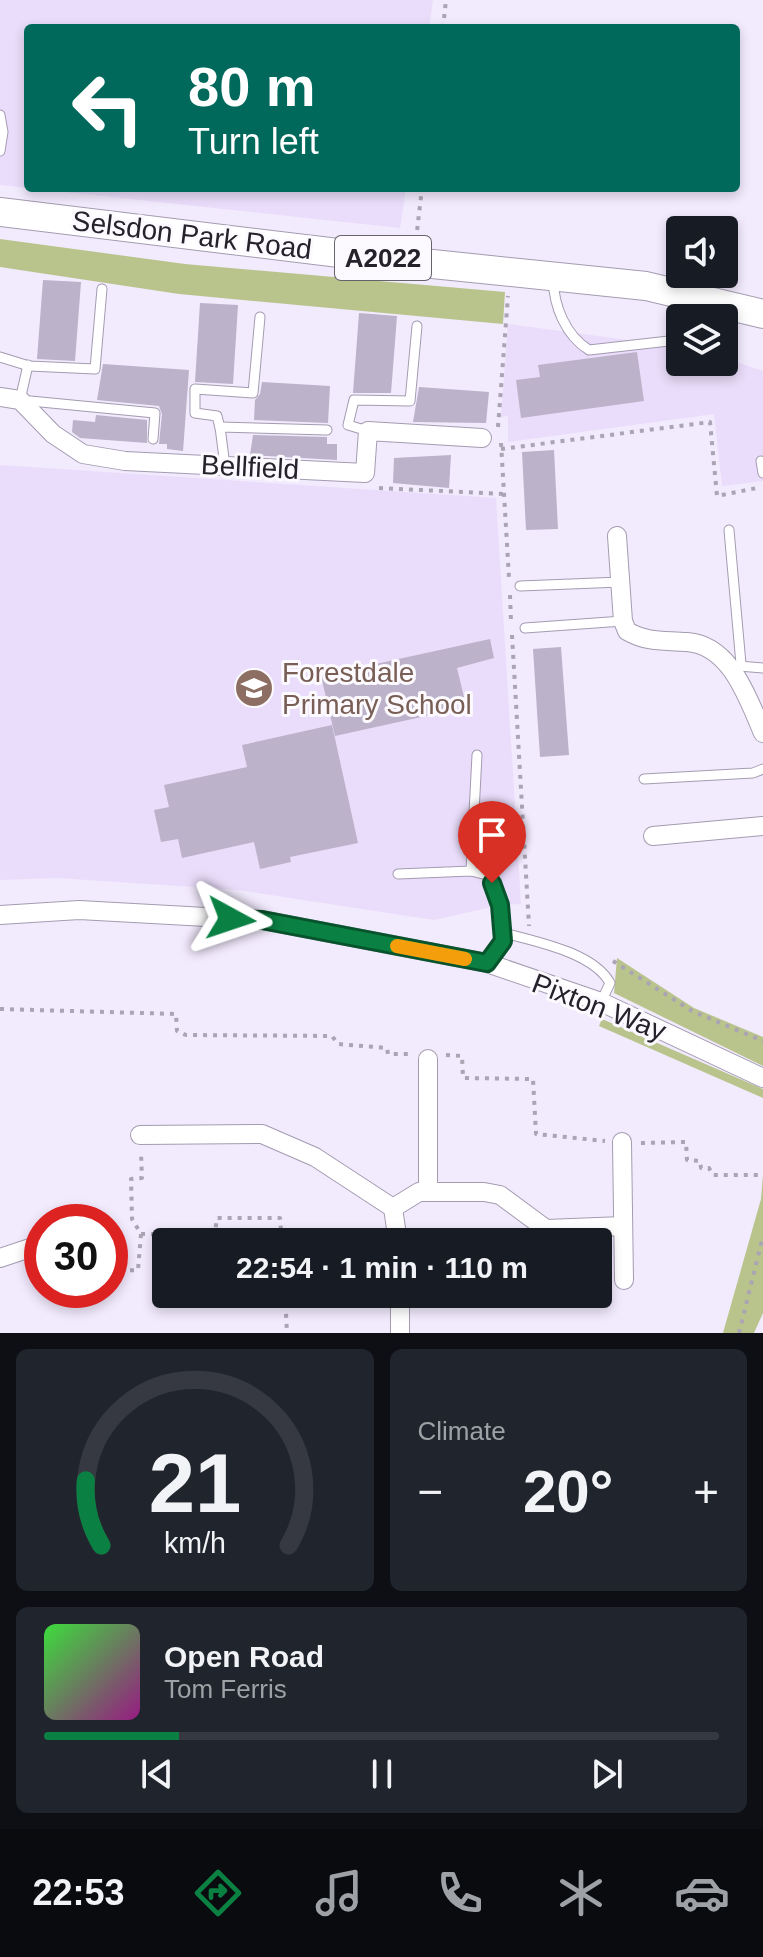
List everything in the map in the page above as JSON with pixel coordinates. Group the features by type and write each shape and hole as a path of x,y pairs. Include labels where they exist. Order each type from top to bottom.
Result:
{"main road":[{"name":"Selsdon Park Road","path":"0,212 646,286 684,304"},
{"name":"Selsdon Park Road","path":"738,312 763,314"}],"street":[{"path":"0,397 20,400"},
{"name":"Bellfield","path":"20,400 53,434 83,454 125,461 365,473"},
{"path":"365,473 368,431 482,438"},
{"path":"617,536 623,621 627,631 658,643 683,641 706,646 737,667 763,733"},
{"path":"653,836 763,826"},
{"name":"Pixton Way","path":"0,915 79,910 262,920 487,963 601,1002 763,1078"},
{"path":"428,1057 428,1191"},
{"path":"140,1135 262,1134 315,1157 393,1208 396,1228"},
{"path":"622,1142 624,1280"},
{"path":"393,1208 419,1192 500,1195 546,1229 623,1226"},
{"path":"0,1258 24,1250"},
{"path":"400,1308 400,1333"}],"lane":[{"path":"0,115 3,132 0,151"},
{"path":"553,276 554,295 563,321 579,343 589,350 666,341"},
{"path":"0,357 28,365 95,369 102,289"},
{"path":"225,466 217,416 195,413 195,389 253,393 260,317"},
{"path":"368,431 348,425 354,400 410,401 417,326"},
{"path":"28,365 20,400 155,413 153,439"},
{"path":"220,428 327,430"},
{"path":"761,461 763,473"},
{"path":"729,530 737,667 763,668"},
{"path":"520,586 621,582"},
{"path":"525,628 623,621"},
{"path":"471,871 477,755"},
{"path":"644,779 753,773 763,769"},
{"path":"398,874 471,871 487,875 500,905 503,941"},
{"path":"487,963 503,941 512,935 529,940 603,970 610,983 601,1002"}],"path":[{"path":"443,24 446,0"},
{"path":"417,225 421,192"},
{"path":"510,272 497,419 529,940"},
{"path":"501,449 710,422 717,496 763,487"},
{"path":"365,473 378,488 504,494"},
{"path":"603,970 613,961 692,1011 763,1041"},
{"path":"0,1009 176,1014 177,1031 186,1035 332,1036 338,1044 387,1048 388,1054 462,1056 463,1078 533,1079 536,1134 622,1142 686,1142 687,1160 700,1161 701,1168 709,1168 713,1175 763,1175"},
{"path":"128,1270 138,1270 141,1234 132,1219 131,1179 142,1178 140,1135"},
{"path":"216,1228 217,1218 280,1218 281,1228"},
{"path":"141,1234 152,1234"},
{"path":"739,1333 763,1236"},
{"path":"286,1308 287,1333"}],"shaded area":[{"path":"0,0 433,0 430,24 24,24 24,188 0,185"},
{"path":"65,192 405,192 400,228"},
{"path":"508,324 666,345 666,376 738,376 738,363 763,371 763,481 722,486 714,414 508,442 508,416 501,417"},
{"name":"Forestdale Primary School","path":"0,465 496,498 521,904 500,905 434,920 238,890 57,878 0,880"}],"green space":[{"path":"0,239 185,264 505,292 503,324 179,294 0,267"},
{"path":"617,958 694,1008 763,1037 763,1066 614,993"},
{"path":"602,1019 763,1089 763,1098 599,1026"},
{"path":"763,1175 763,1313 754,1333 723,1333 761,1199"}],"building":[{"path":"43,280 81,282 75,361 37,359"},
{"path":"200,303 238,305 233,384 195,382"},
{"path":"359,313 397,316 391,393 353,393"},
{"path":"637,352 644,401 521,418 516,380 540,377 538,365"},
{"path":"103,364 189,370 183,451 167,449 167,444 159,444 162,414 159,406 97,400"},
{"path":"262,382 330,386 328,423 254,420 255,400 260,394"},
{"path":"419,387 489,392 486,423 413,422"},
{"path":"96,415 147,420 147,443 80,438 72,432 73,420 95,422"},
{"path":"253,435 327,437 327,444 337,444 337,460 250,455"},
{"path":"554,450 558,529 526,530 522,452"},
{"path":"451,455 449,488 393,483 394,458"},
{"path":"490,639 494,658 457,668 464,697 451,700 453,710 335,736 321,676"},
{"path":"561,647 569,755 540,757 533,649"},
{"path":"332,725 358,843 290,857 291,862 260,869 254,842 182,858 178,839 161,842 154,810 169,807 164,785 247,767 242,745"}],"slow traffic":[{"path":"397,946 465,959"}],"place":[{"name":"Forestdale Primary School","path":"254,688"}],"route":[{"path":"231,919 262,920 487,963 496,946 503,941 500,905 492,883"}]}
